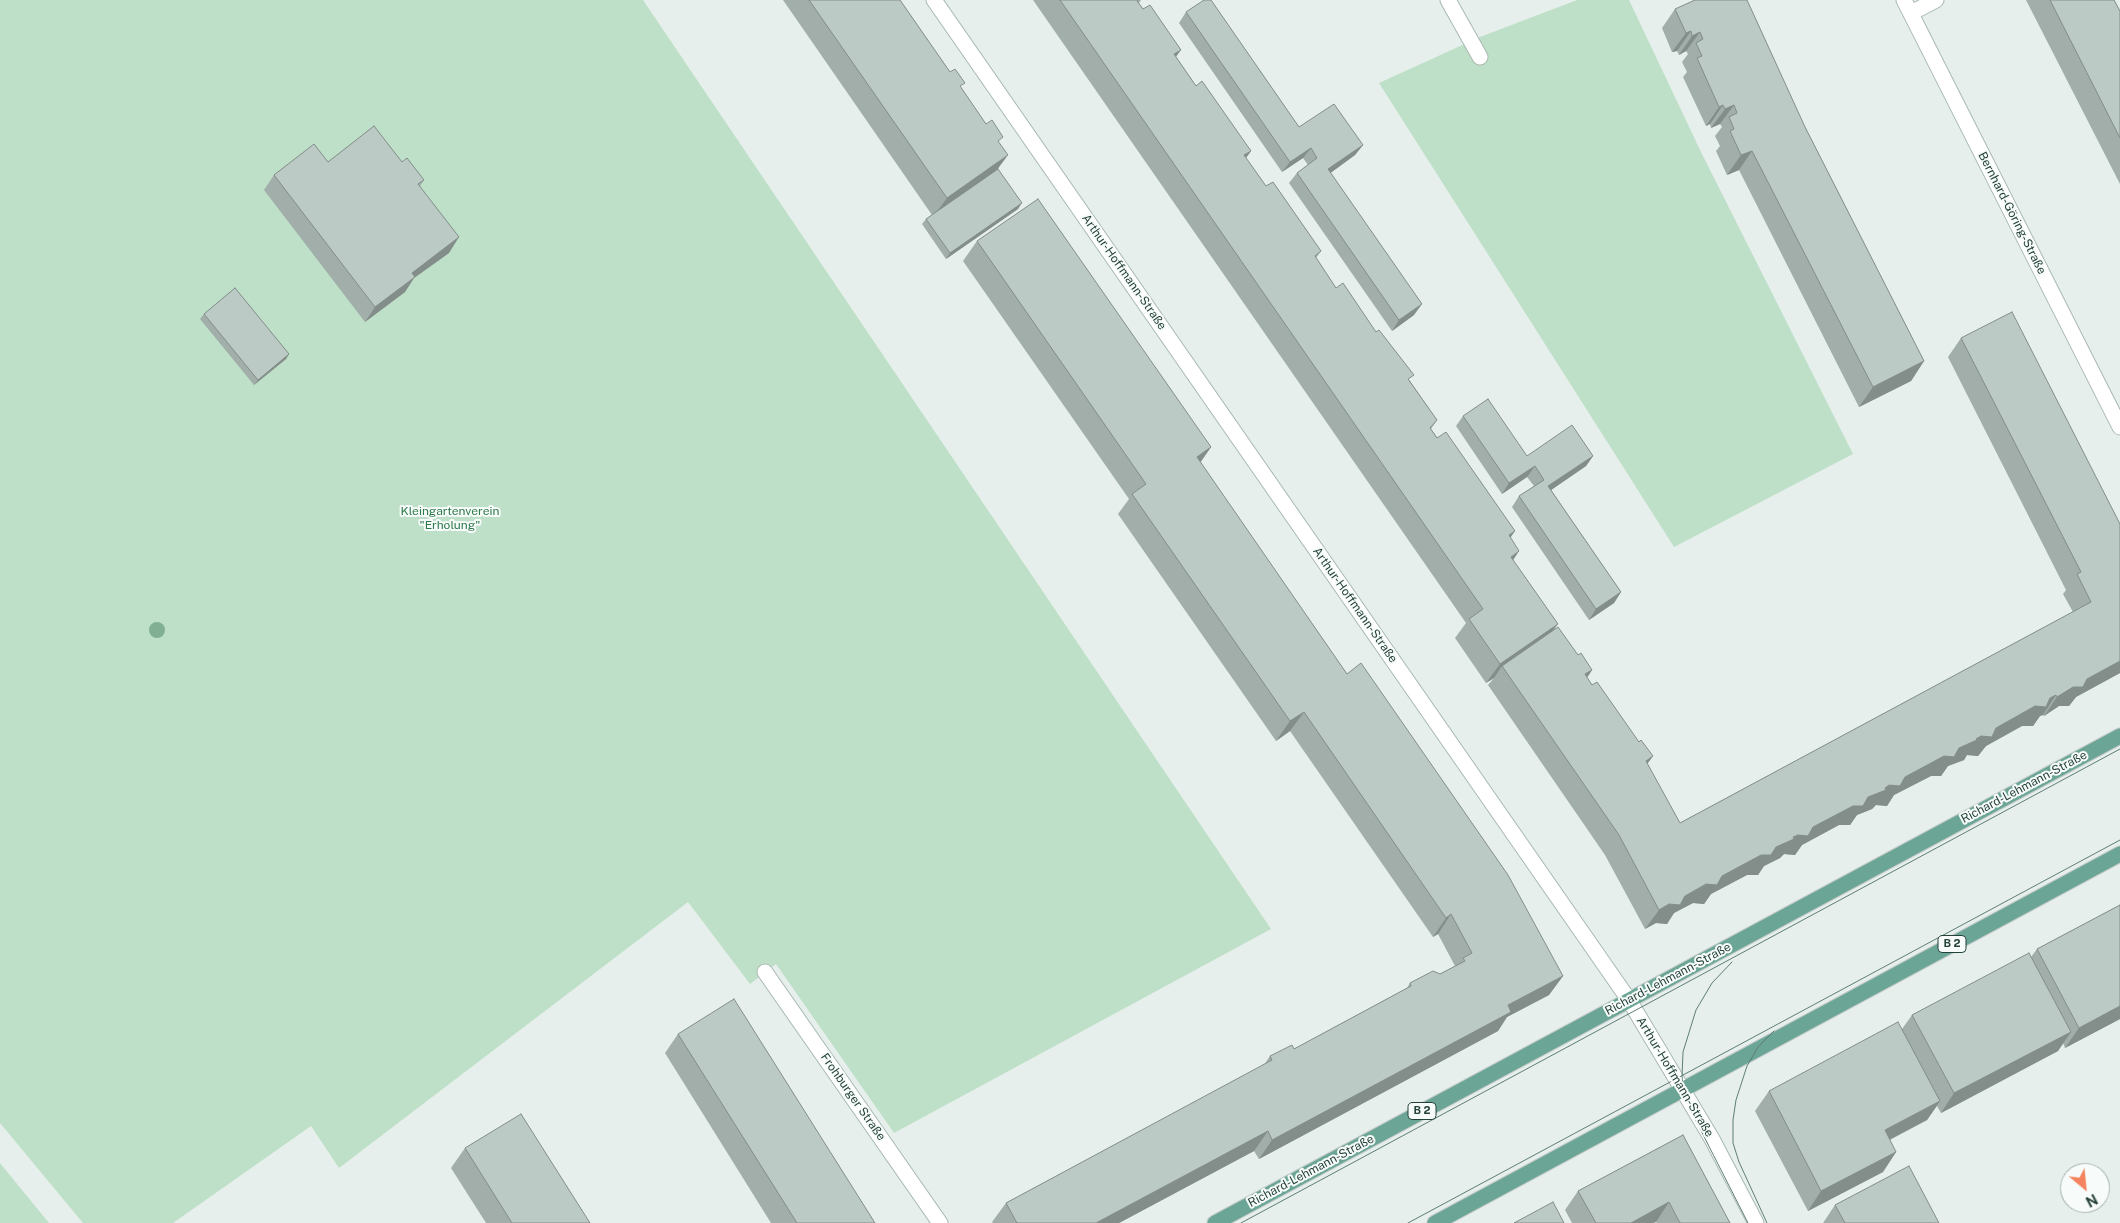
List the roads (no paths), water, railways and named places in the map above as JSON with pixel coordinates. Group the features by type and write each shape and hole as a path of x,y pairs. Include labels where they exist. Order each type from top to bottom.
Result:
{"main road":[{"name":"Richard-Lehmann-Straße","path":"1215,1223 2120,736"},
{"name":"B 2","path":"1435,1223 2120,854"}],"street":[{"name":"Arthur-Hoffmann-Straße","path":"934,0 1629,1000 1683,1088 1756,1223"},
{"path":"1448,0 1480,56"},
{"path":"1907,7 1936,0"},
{"name":"Bernhard-Göring-Straße","path":"1907,7 2120,427"},
{"name":"Frohburger Straße","path":"765,972 940,1223"}],"tram line":[{"path":"1241,1223 2120,749"},
{"path":"1408,1223 2120,840"},
{"path":"1732,962 1712,983 1696,1010 1683,1052 1682,1076 1683,1088 1691,1111 1748,1223"},
{"path":"1767,1223 1739,1162 1733,1143 1733,1120 1736,1100 1747,1066 1758,1047 1774,1031"}],"park label":[{"name":"Kleingartenverein \"Erholung\"","path":"450,518"}]}
